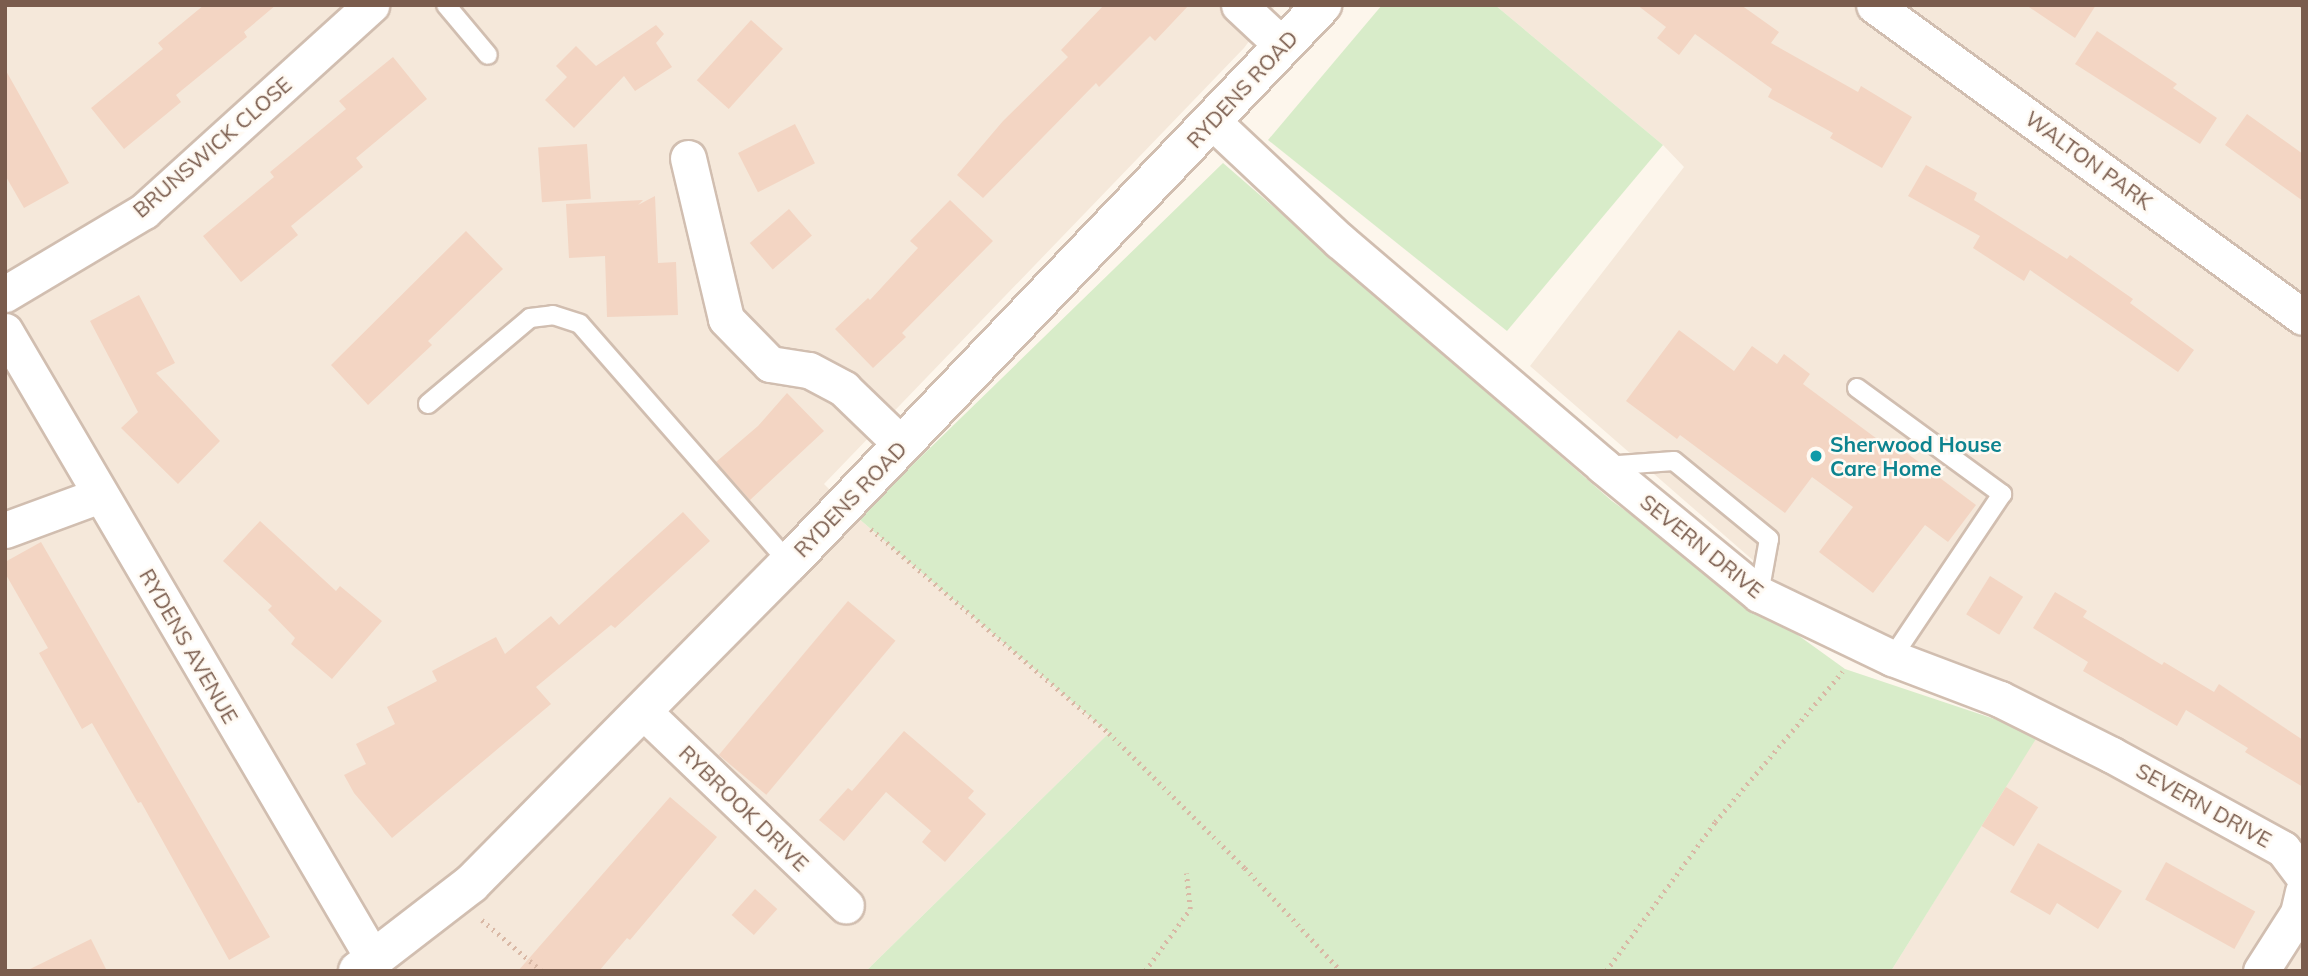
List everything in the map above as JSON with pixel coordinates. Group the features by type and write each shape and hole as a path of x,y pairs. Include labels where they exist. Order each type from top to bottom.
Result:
{"street":[{"name":"BRUNSWICK CLOSE","path":"5,294 144,211 370,5"},
{"path":"1239,5 1283,46"},
{"name":"RYDENS ROAD","path":"366,965 455,897 643,711 789,563 1322,5"},
{"name":"WALTON PARK","path":"1874,5 2303,317"},
{"name":"SEVERN DRIVE","path":"1212,121 1340,241 1603,466 1759,594 1878,652 2000,699 2112,755 2283,849 2303,876"},
{"path":"688,158 726,319 770,365 810,370 844,389 902,445"},
{"name":"RYDENS AVENUE","path":"5,331 366,965"},
{"path":"5,530 100,495"},
{"name":"RYBROOK DRIVE","path":"643,711 846,906"},
{"path":"2261,971 2298,913 2303,892"}],"lane":[{"path":"446,5 488,55"},
{"path":"428,404 530,318 553,315 580,324 789,563"},
{"path":"1857,388 2002,494 1878,652"},
{"path":"1603,466 1674,461 1684,469 1769,539 1759,594"}],"path":[{"path":"844,505 1109,733 1245,868 1341,971"},
{"path":"1606,971 1715,822 1878,652"},
{"path":"1145,971 1190,909 1185,873"},
{"path":"455,897 542,971"}],"shaded area":[{"path":"5,5 1276,5 1244,48 824,484 858,518 1109,733 866,971 5,971"},
{"path":"1495,5 2303,5 2303,971 1891,971 2038,734 1786,589 1530,366 1684,167 1663,145"}],"green space":[{"path":"1382,5 1495,5 1663,145 1507,331 1268,140"},
{"path":"1223,163 1612,501 1845,669 2039,734 1891,971 866,971 1109,733 858,518"}],"building":[{"path":"204,5 276,5 244,32 247,37 176,95 181,102 124,149 91,108 163,49 158,43"},
{"path":"1104,5 1189,5 1155,41 1150,36 1099,87 1096,83 983,198 957,175 1003,121 1068,57 1061,50"},
{"path":"1637,5 1741,5 1779,32 1771,43 1858,92 1861,86 1912,117 1882,168 1830,138 1833,133 1768,97 1772,89 1695,34 1679,55 1657,38 1666,27"},
{"path":"2026,5 2096,5 2075,38"},
{"path":"751,20 783,49 729,109 697,80"},
{"path":"656,25 664,34 656,43 672,67 635,91 624,76 574,128 545,100 567,77 556,66 576,46 596,66"},
{"path":"2097,31 2177,84 2173,88 2217,118 2200,144 2075,64"},
{"path":"393,57 427,99 356,158 363,167 291,226 298,235 241,282 203,236 274,177 270,172 346,109 339,101"},
{"path":"5,69 69,183 24,208 5,175"},
{"path":"2247,114 2303,154 2303,201 2225,145"},
{"path":"795,124 815,163 758,192 738,153"},
{"path":"587,144 591,199 542,202 538,147"},
{"path":"1926,165 1977,193 1974,200 2067,259 2070,255 2133,299 2130,303 2194,350 2178,372 2030,270 2024,281 1973,248 1980,236 1908,196"},
{"path":"655,196 658,263 676,262 678,315 607,317 605,256 569,258 566,204 643,200 638,205"},
{"path":"950,200 993,241 902,333 906,337 873,368 835,329 868,298 870,300 918,248 910,241"},
{"path":"789,209 812,235 773,270 750,243"},
{"path":"466,231 503,269 428,341 432,345 368,405 331,365"},
{"path":"139,295 175,363 156,373 220,441 178,484 121,428 138,412 90,321"},
{"name":"Sherwood House Care Home","path":"1679,330 1734,371 1752,346 1777,364 1784,354 1810,374 1803,384 1892,450 1896,445 1976,505 1948,542 1925,525 1873,593 1819,552 1853,507 1812,477 1785,513 1680,435 1677,439 1626,401"},
{"path":"787,393 824,431 750,500 716,462 758,426"},
{"path":"683,512 710,541 615,628 611,625 536,687 551,704 392,838 354,793 344,775 366,764 356,744 395,724 387,707 437,681 432,671 496,637 505,654 551,616 559,625"},
{"path":"260,521 336,591 340,586 382,621 332,679 291,644 295,638 268,610 272,606 223,561"},
{"path":"41,542 270,937 229,960 141,802 138,803 92,723 82,729 39,653 48,648 5,573 5,562"},
{"path":"1990,576 2023,597 1999,635 1966,614"},
{"path":"2055,592 2087,611 2083,617 2162,665 2164,662 2214,692 2219,684 2303,740 2303,787 2245,752 2248,748 2186,710 2177,726 2083,671 2088,662 2033,628"},
{"path":"848,601 895,641 766,795 719,755"},
{"path":"904,731 974,791 968,798 986,814 945,862 922,842 931,831 886,792 844,841 819,820 848,788 852,791"},
{"path":"2006,787 2038,807 2014,846 1982,826"},
{"path":"670,797 717,837 630,940 627,938 599,971 518,971"},
{"path":"2038,843 2122,891 2098,929 2057,903 2050,915 2010,892"},
{"path":"2166,862 2255,911 2234,949 2145,900"},
{"path":"755,889 777,909 754,935 732,915"},
{"path":"91,939 107,971 26,971"}],"place":[{"name":"Sherwood House Care Home","path":"1816,456"}]}
